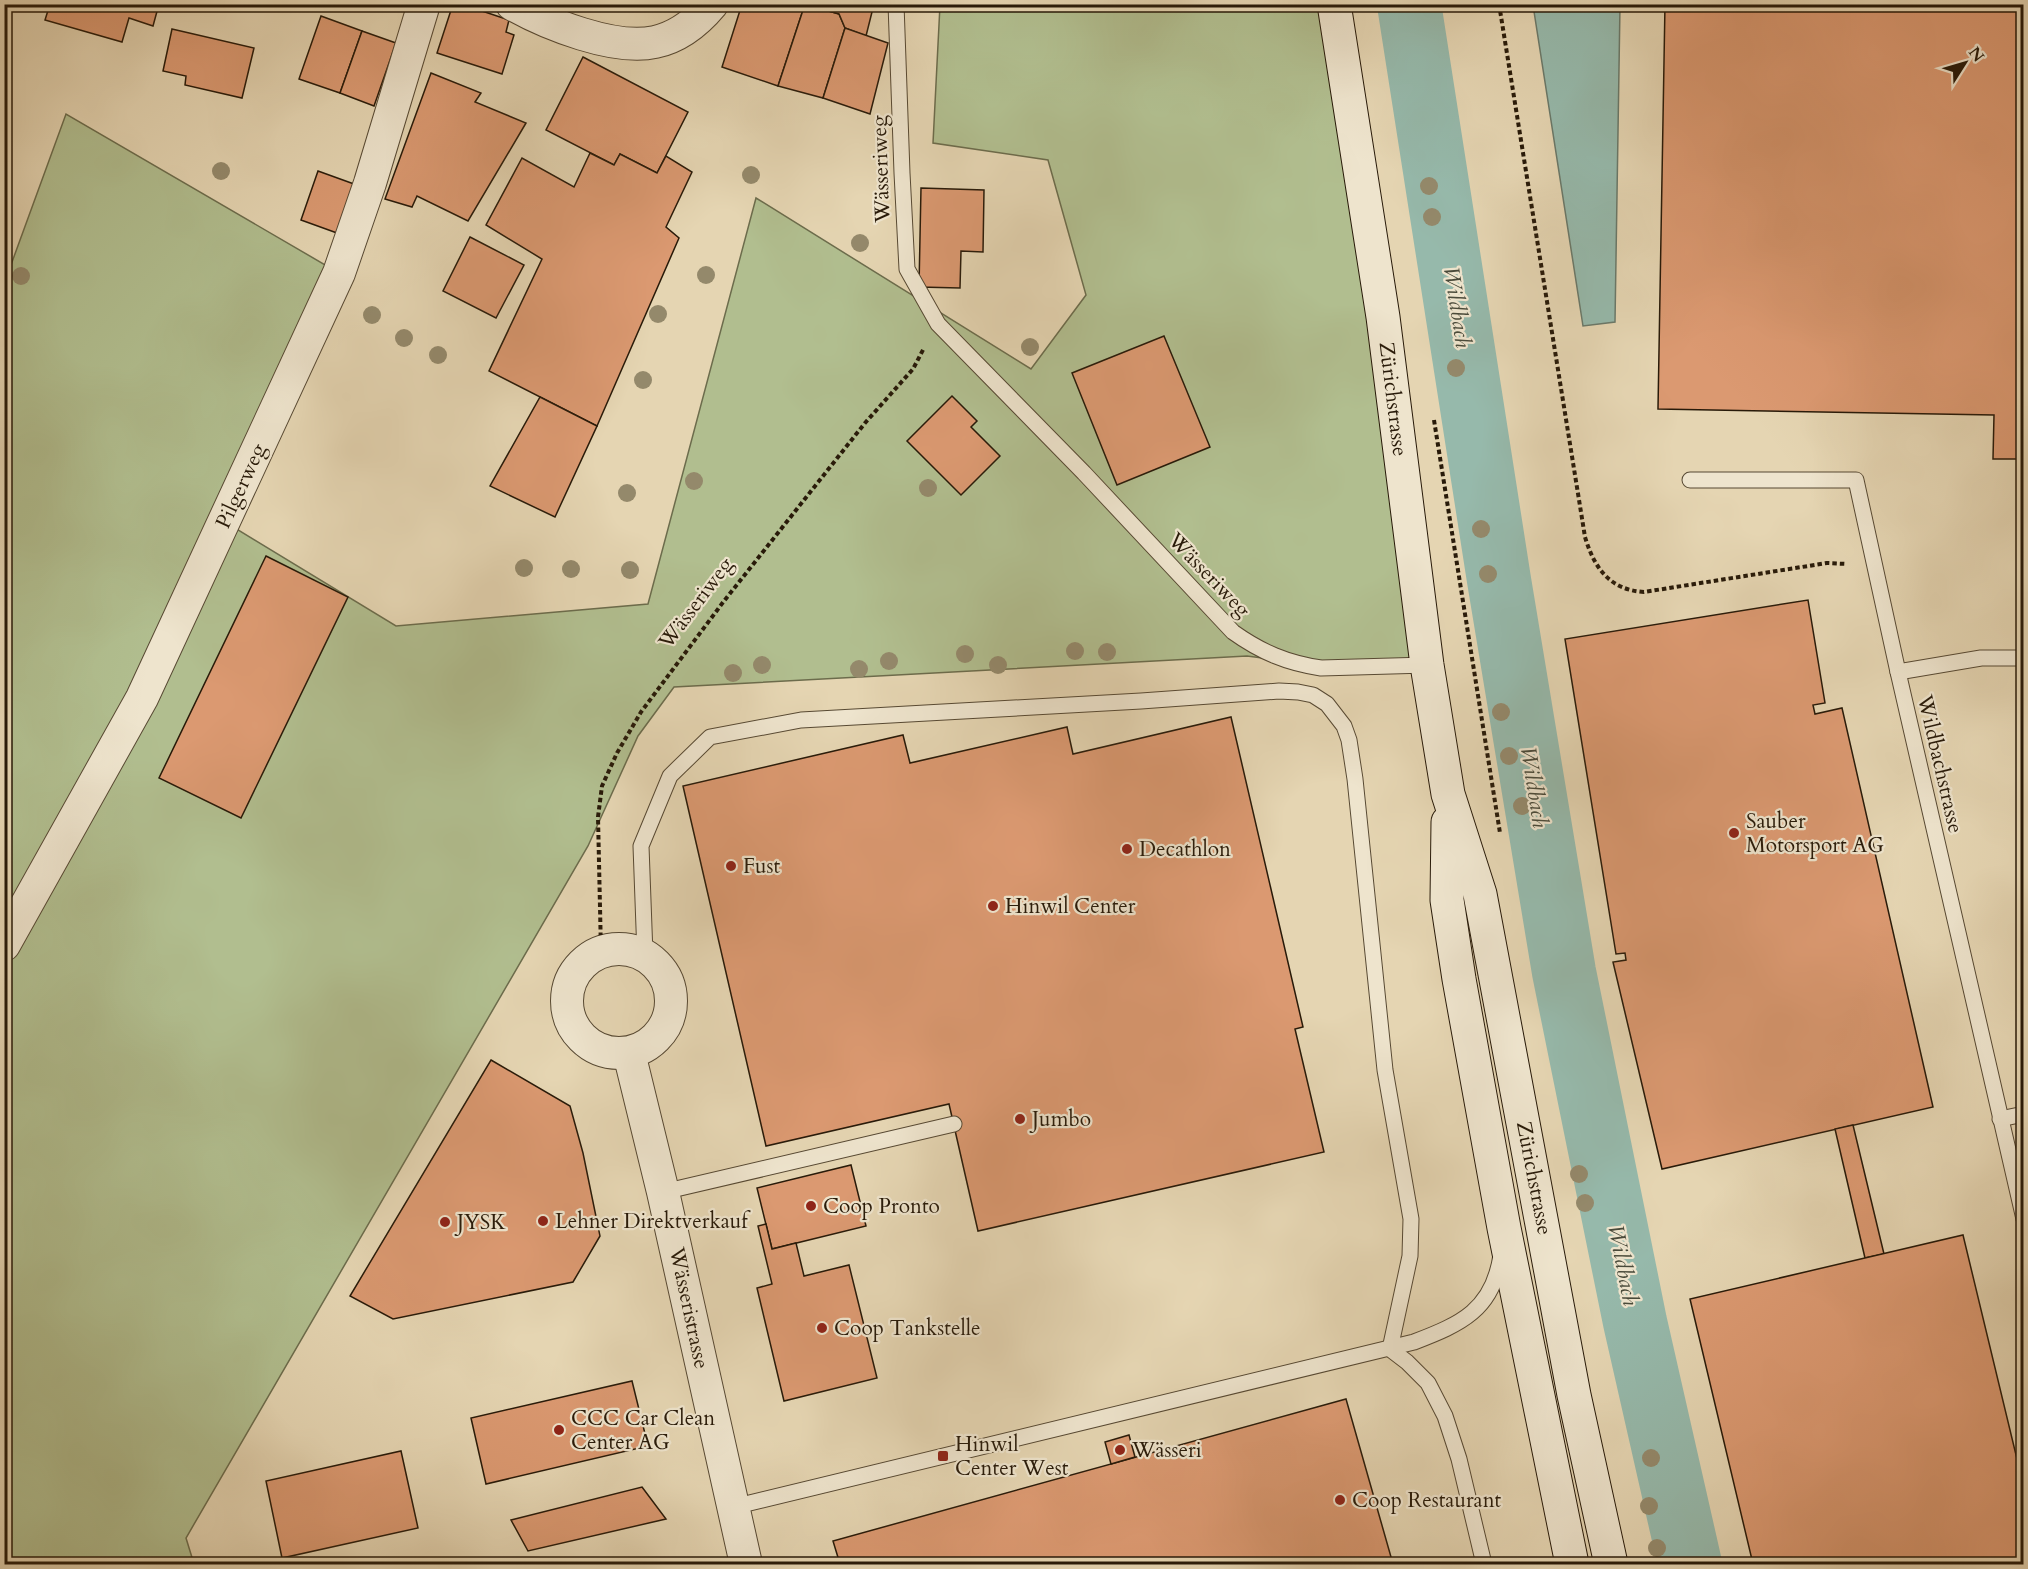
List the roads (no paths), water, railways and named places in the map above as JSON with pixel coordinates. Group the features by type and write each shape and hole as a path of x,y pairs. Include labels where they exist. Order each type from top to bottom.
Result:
{"main road":[{"name":"Zürichstrasse","path":"1334,4 1383,317 1427,665 1448,794 1480,894 1574,1395 1611,1564"},
{"name":"Zürichstrasse","path":"1448,794 1447,900 1459,979 1504,1228 1572,1564"}],"street":[{"name":"Pilgerweg","path":"4,945 142,698 339,273 370,183 424,4"},
{"path":"512,4 536,18 581,33 622,43 633,43 654,42 682,32 712,4"},
{"path":"616,949 631,950 645,955 659,967 668,983 671,1000 669,1018 660,1034 646,1046 629,1053 598,1050 586,1042 568,1016 566,1000 569,984 587,959 601,952 616,949"},
{"name":"Wässeristrasse","path":"629,1053 663,1192 746,1564"}],"lane":[{"name":"Wässeriweg","path":"896,4 907,269 938,324 1084,472 1233,632 1261,651 1306,666 1321,668 1427,665"},
{"name":"Wildbachstrasse","path":"1690,480 1856,480 2024,1219"},
{"path":"1898,672 1981,658 2024,658"},
{"path":"645,955 641,846 670,776 710,737 801,720 1129,702 1279,691 1313,695 1336,713 1349,740 1355,779 1384,1070 1411,1220 1410,1256 1389,1349"},
{"path":"2001,1119 2024,1114"},
{"path":"663,1192 954,1124"},
{"path":"733,1507 1414,1342 1453,1327 1477,1310 1491,1289 1498,1269 1504,1228"},
{"path":"1389,1349 1407,1362 1428,1383 1445,1416 1459,1459 1484,1564"}],"waterway":[{"name":"Wildbach","path":"1409,4 1499,580 1564,972 1635,1322 1690,1564"}],"place":[{"name":"Sauber Motorsport AG","path":"1734,833"},
{"name":"Decathlon","path":"1127,849"},
{"name":"Fust","path":"731,866"},
{"name":"Hinwil Center","path":"993,906"},
{"name":"Jumbo","path":"1020,1119"},
{"name":"Coop Pronto","path":"811,1206"},
{"name":"Lehner Direktverkauf","path":"543,1221"},
{"name":"JYSK","path":"445,1222"},
{"name":"Coop Tankstelle","path":"822,1328"},
{"name":"CCC Car Clean Center AG","path":"559,1430"},
{"name":"Wässeri","path":"1120,1450"},
{"name":"Hinwil Center West","path":"943,1456"},
{"name":"Coop Restaurant","path":"1340,1500"}]}
